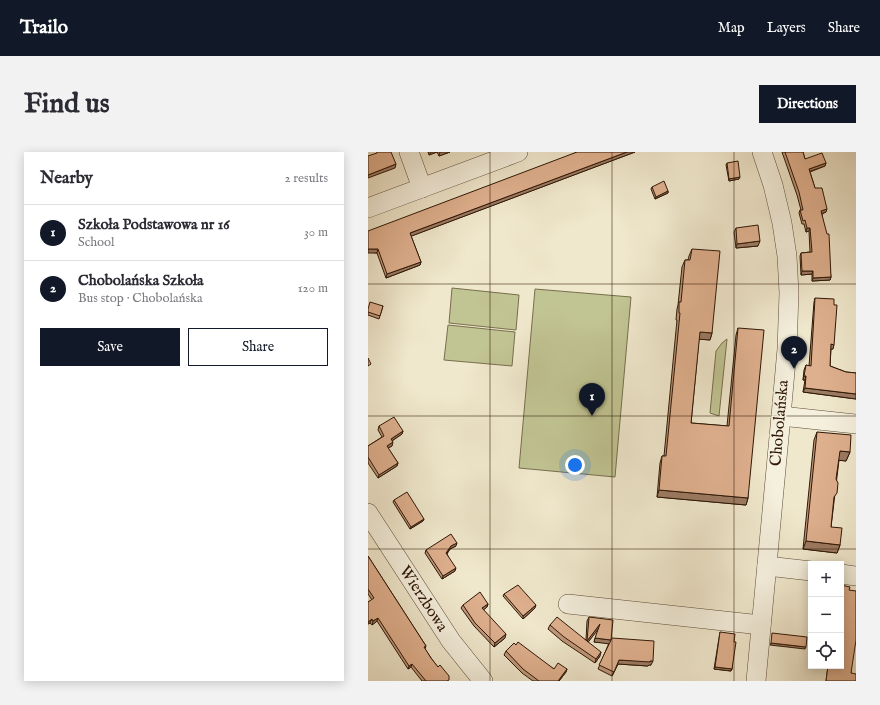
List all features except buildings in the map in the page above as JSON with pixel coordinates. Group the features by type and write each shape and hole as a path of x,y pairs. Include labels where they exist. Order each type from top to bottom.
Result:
{"street":[{"path":"409,152 422,188"},
{"path":"368,208 518,152"},
{"name":"Chobolańska","path":"756,681 781,416 789,312 787,256 773,185 762,152"},
{"path":"781,416 856,424"},
{"name":"Wierzbowa","path":"368,512 439,624 461,655 483,681"},
{"path":"767,566 808,571"},
{"path":"844,574 856,576"},
{"path":"568,604 761,625"}],"green space":[{"path":"452,288 519,295 516,330 449,323"},
{"path":"535,289 631,297 615,477 519,468"},
{"path":"448,325 515,332 512,366 444,360"},
{"path":"727,339 719,416 710,413 716,351"}],"place":[{"name":"Chobolańska Szkoła","path":"794,369"},
{"name":"Szkoła Podstawowa nr 16","path":"592,416"}]}
